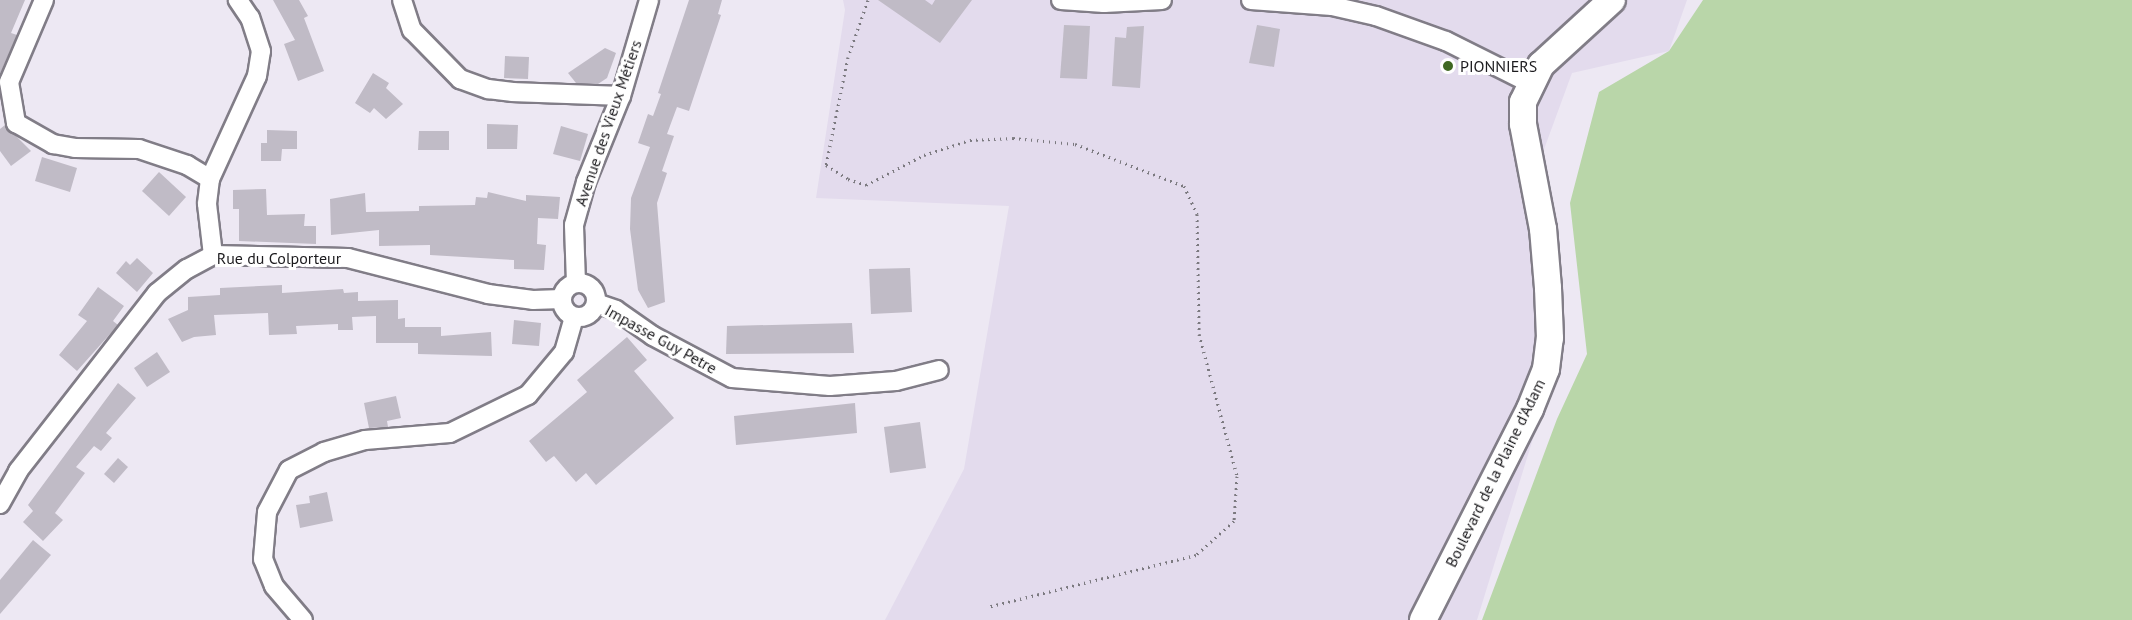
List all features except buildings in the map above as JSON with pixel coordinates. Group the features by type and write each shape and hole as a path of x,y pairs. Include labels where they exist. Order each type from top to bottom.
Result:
{"street":[{"path":"44,0 9,82 16,123 53,144 75,148 139,149 187,165 210,179"},
{"path":"213,255 207,204 210,179 257,76 261,51 250,18 238,0"},
{"path":"402,0 412,30 460,79 488,89 513,92 621,96"},
{"name":"Avenue des Vieux Métiers","path":"576,283 574,225 586,182 621,96 649,0"},
{"path":"1061,0 1162,0"},
{"path":"1251,0 1351,5 1446,41 1530,83"},
{"name":"Boulevard de la Plaine d'Adam","path":"1423,620 1530,409 1546,369 1550,338 1543,229 1523,124 1523,102 1530,83 1541,65 1612,0"},
{"name":"Rue du Colporteur","path":"0,504 18,471 157,293 187,269 213,255 348,258 488,294 533,300 562,299"},
{"path":"576,283 591,288 596,303 585,316 574,317 564,310 562,299 566,288 576,283"},
{"name":"Impasse Guy Petre","path":"596,303 616,310 653,336 732,378 830,386 896,381 939,370"},
{"path":"303,620 274,586 263,559 267,512 289,470 324,452 365,440 450,433 528,395 564,352 574,317"}],"path":[{"path":"868,0 848,57 826,165 848,179 866,185 924,155 970,140 1013,138 1075,144 1184,186 1197,214 1199,334 1236,476 1234,521 1196,555 988,607"}],"shaded area":[{"path":"843,0 1687,0 1669,51 1572,73 1543,152 1561,348 1477,620 885,620 964,469 1009,206 816,198 845,10"}],"green space":[{"path":"1703,0 2132,0 2132,620 1482,620 1557,419 1587,354 1570,203 1599,92 1669,51"}],"place":[{"name":"PIONNIERS","path":"1448,66"}]}
